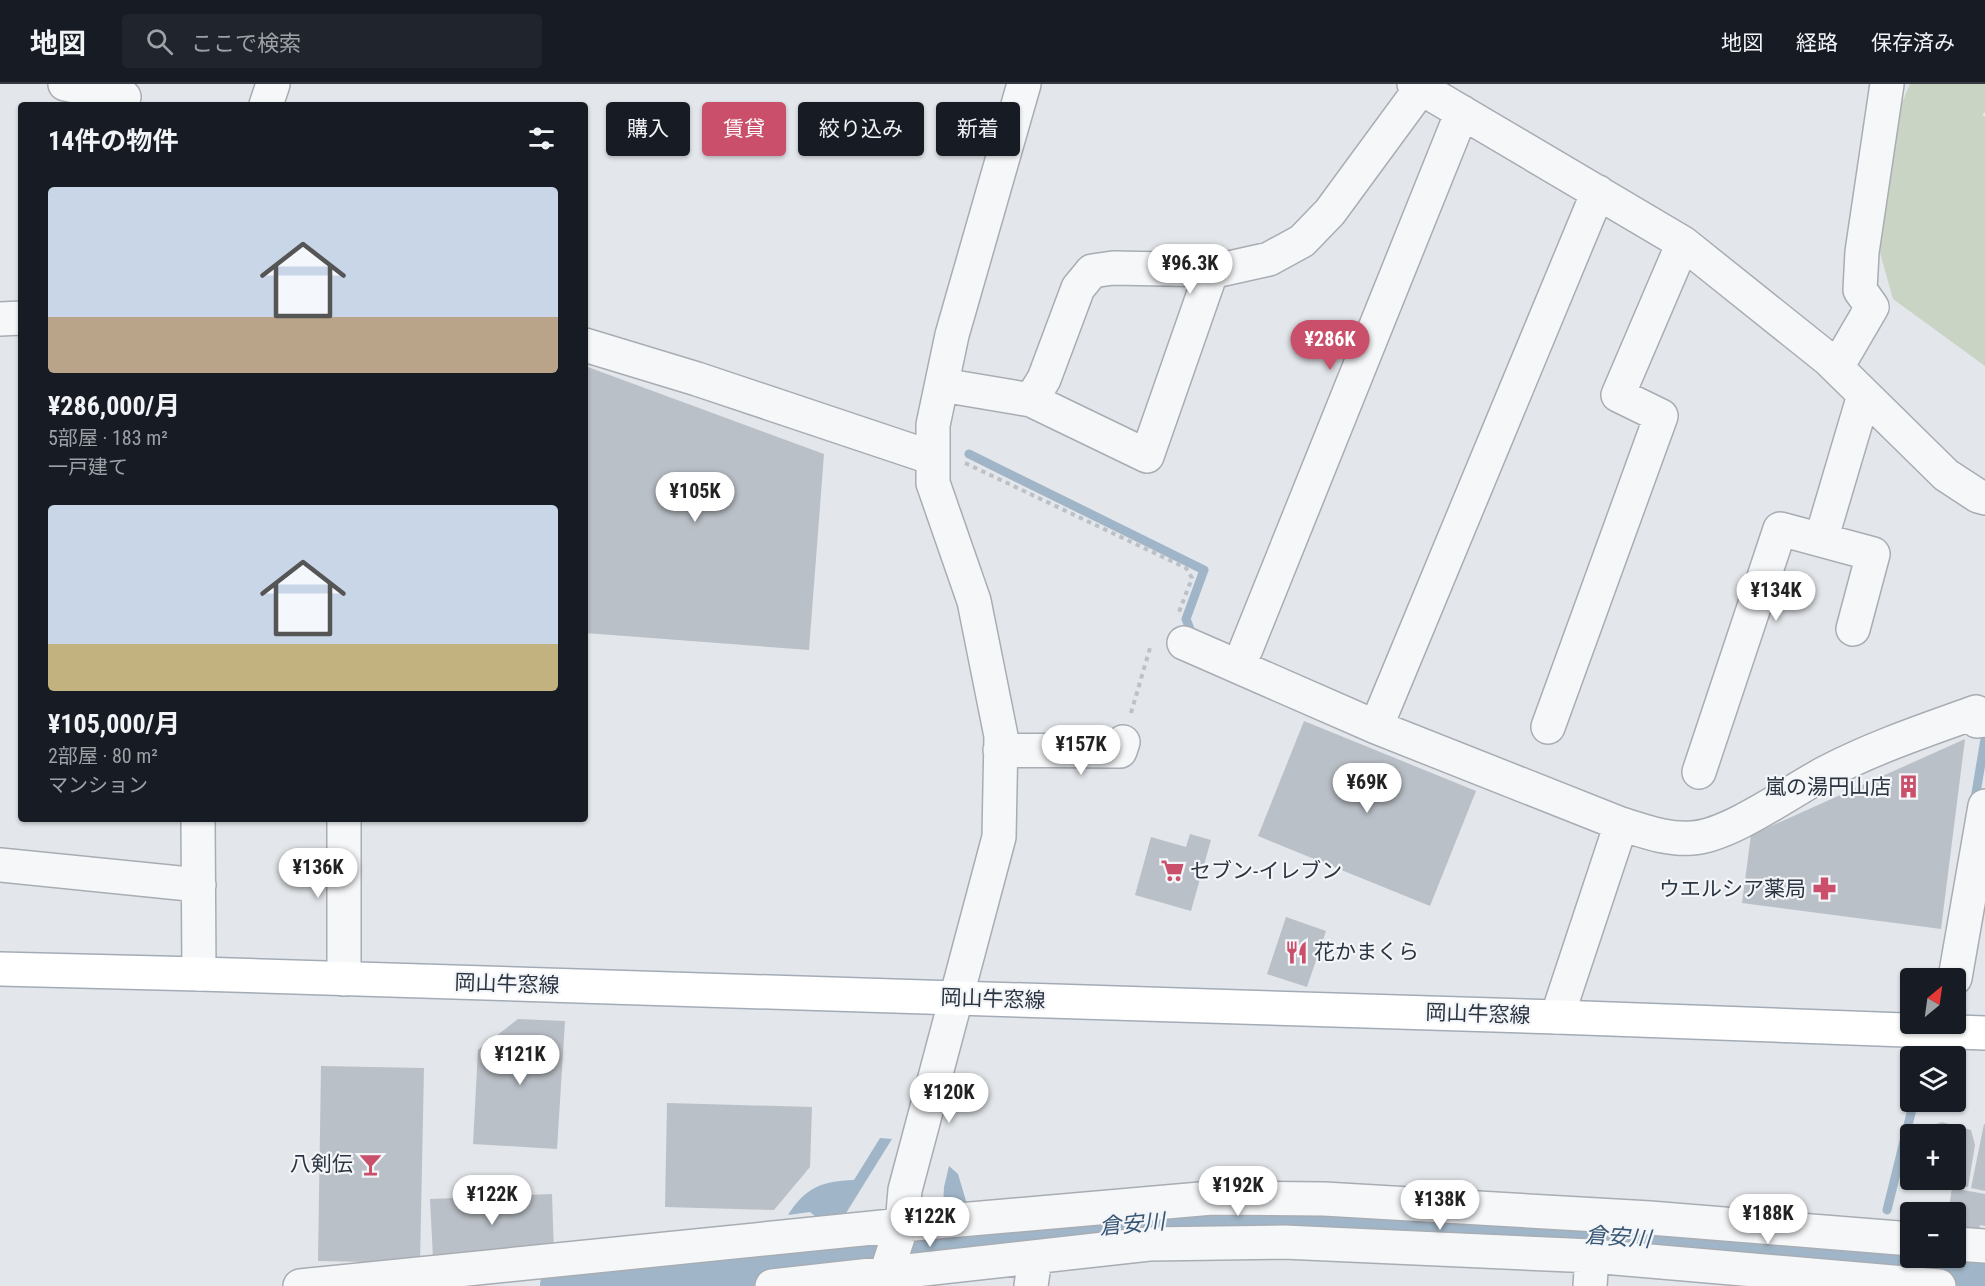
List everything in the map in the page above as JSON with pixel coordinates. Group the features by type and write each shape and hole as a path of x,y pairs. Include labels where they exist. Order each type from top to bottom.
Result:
{"main road":[{"name":"岡山牛窓線","path":"0,969 1900,1026"},
{"name":"岡山牛窓線","path":"1966,1030 1985,1033"}],"street":[{"path":"267,102 273,84"},
{"path":"892,1257 905,1190 999,837 1000,736 974,601 933,483 933,425 952,335 1024,84"},
{"path":"1837,367 1872,308 1860,290 1862,252 1887,84"},
{"path":"1031,400 1044,379 1078,288 1092,271 1113,268 1212,270 1269,259 1302,241 1330,212 1417,86 1683,243 1837,367 1946,476 1985,498"},
{"path":"80,93 124,97"},
{"path":"1246,649 1462,112"},
{"path":"1379,721 1598,192"},
{"path":"1548,727 1661,416 1618,395 1683,243"},
{"path":"942,385 1031,400 1147,456 1212,270"},
{"path":"0,319 18,318"},
{"path":"588,346 698,379 933,458"},
{"path":"1821,540 1864,395"},
{"path":"1699,772 1780,529 1873,554 1853,629"},
{"path":"1184,643 1379,721 1621,824 1662,837 1694,838 1724,830 1828,772 1890,743 1976,712 1977,721 1983,720"},
{"path":"1000,750 1120,751 1123,742"},
{"path":"1957,968 1985,806"},
{"path":"198,822 199,974"},
{"path":"344,822 344,979"},
{"path":"1557,1017 1621,824"},
{"path":"0,865 199,885"},
{"path":"772,1286 892,1257 962,1220 1212,1198 1324,1199 1650,1218 1900,1238"},
{"path":"300,1286 892,1257 1033,1272 1149,1244 1284,1242 1591,1271 1940,1286"},
{"path":"1966,1245 1985,1246"}],"path":[{"path":"933,458 967,463 1186,568 1192,578 1176,619 1184,643"},
{"path":"1123,742 1152,642 1165,636 1184,643"}],"green space":[{"path":"1910,84 1985,84 1985,112 1982,115 1985,117 1985,366 1893,299 1879,249 1902,103"}],"water":[{"path":"880,1138 892,1139 843,1218 820,1220 810,1212 788,1215 801,1198 816,1187 833,1182 854,1180"},
{"path":"949,1166 958,1174 969,1211 943,1207 944,1187"}],"building":[{"path":"588,367 824,454 809,650 588,633"},
{"path":"1304,721 1476,791 1430,906 1258,836"},
{"name":"嵐の湯円山店","path":"1965,739 1941,929 1742,903 1751,835"},
{"name":"セブン-イレブン","path":"1190,834 1211,840 1191,911 1135,895 1151,837 1186,847"},
{"name":"花かまくら","path":"1286,917 1326,931 1307,987 1267,974"},
{"path":"518,1019 565,1021 557,1149 473,1144 478,1050"},
{"name":"八剣伝","path":"321,1066 424,1068 420,1263 318,1261"},
{"path":"667,1103 812,1107 810,1167 774,1210 665,1207"},
{"path":"1985,1124 1985,1191 1971,1188"},
{"path":"1966,1129 1971,1130 1975,1145 1968,1187 1966,1187"},
{"path":"1952,1190 1985,1194 1985,1226 1980,1225 1978,1237 1966,1235 1966,1202 1950,1202"},
{"path":"552,1194 554,1254 433,1258 430,1199"}],"waterway":[{"path":"969,454 1204,570 1186,619 1193,637"},
{"path":"1974,805 1985,739"},
{"path":"1887,1210 1911,1112"},
{"name":"倉安川","path":"569,1286 862,1252 925,1249 1150,1221 1241,1218 1588,1234 1985,1268"},
{"path":"962,1224 966,1244"},
{"name":"倉安川","path":"1875,1266 1877,1248"},
{"path":"823,1269 825,1256"}],"place":[{"name":"嵐の湯円山店","path":"1909,787"},
{"name":"セブン-イレブン","path":"1172,871"},
{"name":"ウエルシア薬局","path":"1824,889"},
{"name":"花かまくら","path":"1296,952"},
{"name":"八剣伝","path":"371,1164"}]}
